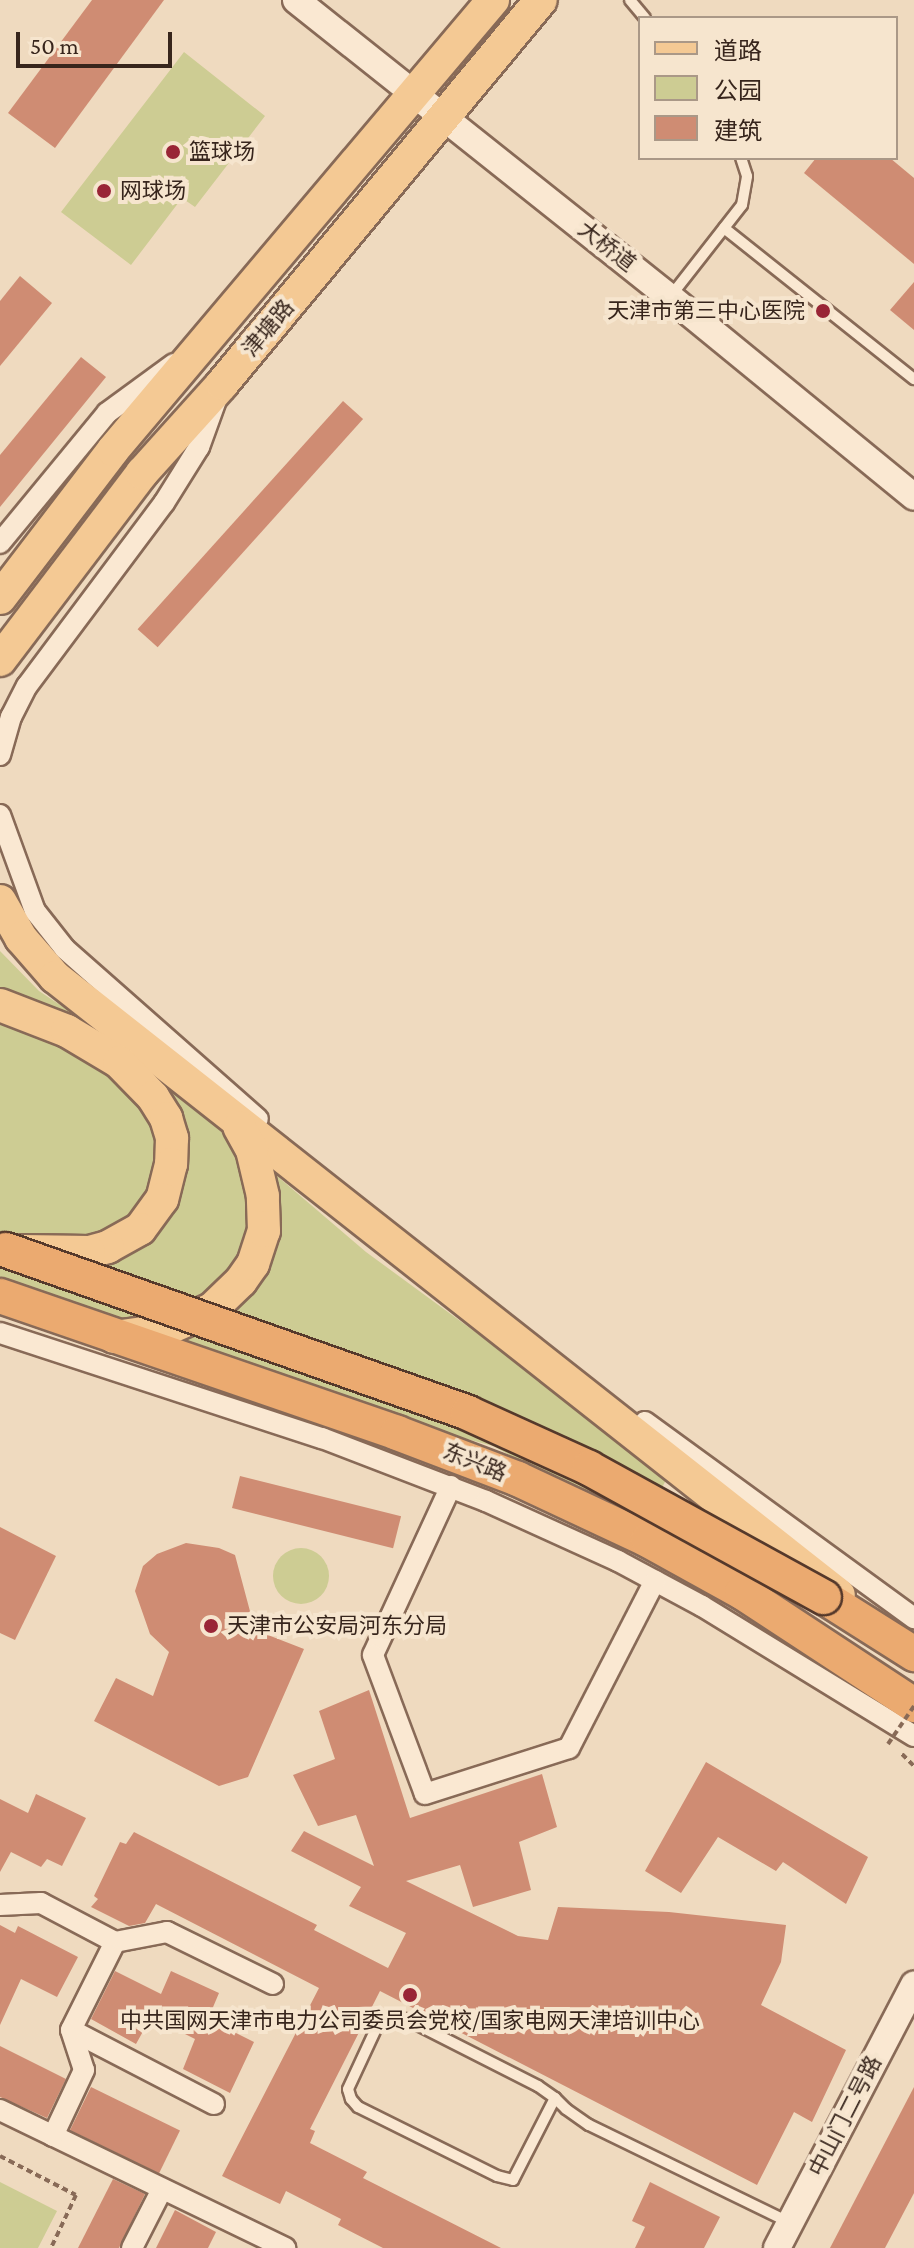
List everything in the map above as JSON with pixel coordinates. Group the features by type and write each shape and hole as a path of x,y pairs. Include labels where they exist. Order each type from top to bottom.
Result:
{"highway":[{"name":"东兴路","path":"3,1249 468,1413 589,1468 824,1597 899,1626 914,1654"},
{"name":"东兴路","path":"0,1296 114,1337 161,1340 518,1479 648,1540 742,1592 914,1706"}],"main road":[{"name":"津塘路","path":"0,598 113,450 208,342 493,0"},
{"name":"津塘路","path":"0,677 6,652 142,473 222,384 541,0"},
{"path":"0,901 21,938 55,977 787,1552 899,1626"},
{"path":"0,1005 67,1031 119,1062 153,1097 166,1118 172,1138 171,1164 162,1199 140,1229 108,1247 89,1252 3,1249"},
{"path":"161,1340 212,1309 253,1264 265,1215 252,1150 235,1121"}],"street":[{"name":"大桥道","path":"296,0 670,297 914,497"},
{"path":"0,543 107,413 208,342"},
{"path":"0,755 11,717 27,686 164,503 199,447 222,384"},
{"path":"0,815 6,855 35,911 65,949 289,1146 701,1465 899,1626"},
{"path":"0,1333 322,1438 451,1486 655,1581 914,1736"},
{"path":"451,1486 373,1655 425,1794 569,1748 655,1581"},
{"path":"0,1905 41,1903 115,1942 167,1932 273,1984"},
{"path":"53,2136 84,2070 71,2030 115,1942"},
{"name":"中山门二号路","path":"792,2233 914,1985"},
{"name":"中山门二号路","path":"777,2248 792,2233 914,2008"},
{"path":"71,2030 214,2104"},
{"path":"0,2110 285,2248"},
{"path":"132,2248 162,2189"}],"lane":[{"path":"630,0 643,16"},
{"path":"670,297 742,205 747,176 742,160"},
{"path":"724,228 914,379"},
{"path":"555,2098 513,2180 497,2176 358,2107 348,2089 380,2020 387,2016 406,2019 555,2098 589,2125 792,2233"}],"path":[{"path":"888,1744 914,1706"},
{"path":"0,2156 76,2195 51,2248"}],"green space":[{"path":"184,52 265,116 195,207 182,198 131,265 61,212"},
{"path":"0,951 39,991 133,1053 366,1252 669,1474 642,1527 493,1446 351,1408 0,1291"},
{"path":"301,1548 320,1557 329,1576 320,1595 301,1604 282,1595 273,1576 282,1557"},
{"path":"0,2182 57,2211 38,2248 0,2248"}],"building":[{"path":"92,0 164,0 55,148 8,113"},
{"path":"814,160 892,160 914,178 914,264 804,173"},
{"path":"20,276 52,303 0,366 0,301"},
{"path":"914,282 914,330 890,310"},
{"path":"81,357 106,377 0,507 0,455"},
{"path":"343,401 363,419 158,647 138,629"},
{"path":"240,1476 401,1516 393,1548 232,1508"},
{"path":"0,1527 56,1556 15,1640 0,1633"},
{"path":"186,1543 219,1548 235,1555 255,1630 304,1649 248,1777 219,1786 94,1721 116,1678 153,1696 169,1652 150,1634 135,1591 143,1566 157,1554"},
{"path":"369,1690 410,1818 542,1774 557,1827 519,1842 531,1890 473,1907 460,1865 406,1881 518,1936 548,1940 558,1907 669,1912 786,1925 781,1962 761,2005 846,2050 812,2122 794,2112 757,2185 380,1991 310,2129 315,2131 310,2143 367,2172 363,2178 501,2248 383,2248 338,2225 341,2219 286,2191 280,2204 222,2176 319,1988 156,1904 145,1923 129,1926 91,1907 98,1899 94,1896 120,1842 126,1844 134,1832 317,1925 314,1930 388,1968 406,1933 349,1906 361,1887 291,1851 304,1831 374,1866 356,1815 318,1826 293,1775 335,1759 319,1711"},
{"path":"706,1762 868,1857 846,1904 783,1862 776,1871 718,1837 681,1893 645,1871"},
{"path":"36,1794 86,1818 62,1866 47,1859 41,1867 11,1852 0,1872 0,1799 28,1813"},
{"path":"0,1925 15,1933 18,1926 78,1957 57,1997 21,1979 0,2025"},
{"path":"115,1971 161,1994 171,1971 219,1993 208,2019 254,2042 230,2093 183,2069 195,2039 151,2017 136,2044 91,2019"},
{"path":"0,2046 66,2079 47,2118 0,2097"},
{"path":"91,2087 180,2130 159,2174 70,2130"},
{"path":"914,2087 914,2193 885,2248 830,2248"},
{"path":"113,2179 145,2194 119,2248 78,2248"},
{"path":"650,2182 720,2217 704,2248 635,2248 645,2227 632,2221"},
{"path":"175,2210 216,2232 208,2248 156,2248"}],"place":[{"name":"篮球场","path":"173,152"},
{"name":"网球场","path":"104,191"},
{"name":"天津市第三中心医院","path":"823,311"},
{"name":"天津市公安局河东分局","path":"211,1626"},
{"name":"中共国网天津市电力公司委员会党校/国家电网天津培训中心","path":"410,1995"}]}
